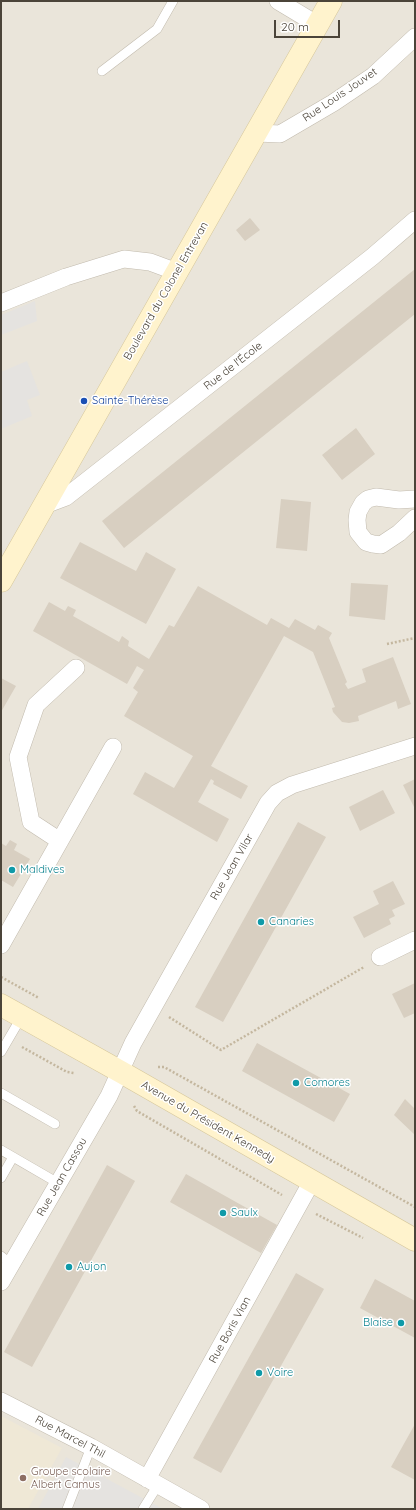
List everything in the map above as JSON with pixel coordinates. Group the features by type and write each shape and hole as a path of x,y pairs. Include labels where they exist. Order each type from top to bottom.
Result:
{"street":[{"path":"278,1 318,25"},
{"name":"Boulevard du Colonel Entrevan","path":"1,581 318,25 330,1"},
{"name":"Rue Louis Jouvet","path":"256,132 280,134 332,103 373,76 415,37"},
{"name":"Rue de l'École","path":"46,502 50,503 66,497 372,257 415,220"},
{"path":"1,303 66,277 124,259 150,262 177,272"},
{"path":"415,499 399,500 376,497 368,499 363,503 358,512 358,532 366,542 381,545 399,533 415,518"},
{"path":"60,841 31,822 18,757 36,705 76,668"},
{"name":"Rue Jean Vilar","path":"120,1072 133,1043 268,803 278,792 292,785 415,746"},
{"path":"1,945 113,747"},
{"path":"380,957 415,940"},
{"name":"Avenue du Président Kennedy","path":"1,1005 415,1240"},
{"name":"Rue Jean Cassou","path":"1,1282 6,1260 58,1183 120,1072"},
{"name":"Rue Boris Vian","path":"153,1482 312,1181"},
{"name":"Rue Marcel Thil","path":"1,1402 91,1447 201,1509"}],"lane":[{"path":"102,72 157,30 173,1"},
{"path":"1,1052 22,1016"},
{"path":"1,1093 55,1124"},
{"path":"1,1150 58,1183"},
{"path":"1,1178 13,1157"},
{"path":"67,1509 91,1447"},
{"path":"143,1509 153,1482"}],"path":[{"path":"387,644 415,638"},
{"path":"153,1007 221,1050 380,957"},
{"path":"1,977 40,999"},
{"path":"8,1039 67,1072 81,1074"},
{"path":"367,1240 299,1205 138,1111 124,1093 120,1072 142,1067 164,1067 415,1207"}],"shaded area":[{"path":"1,1 415,1 415,1509 1,1509"},
{"path":"35,301 37,321 1,335 1,315"},
{"path":"27,361 40,395 27,400 32,416 1,429 1,372"},
{"name":"Groupe scolaire Albert Camus","path":"1,1416 62,1448 28,1509 1,1509"},
{"path":"66,1457 163,1509 38,1509"}],"building":[{"path":"250,218 260,230 245,241 236,230"},
{"path":"415,269 415,314 124,548 102,521"},
{"path":"356,428 375,454 342,480 322,455"},
{"path":"281,499 311,502 307,551 276,548"},
{"path":"80,542 136,571 146,552 176,569 146,624 60,578"},
{"path":"351,583 388,585 385,620 349,616"},
{"path":"198,586 267,625 271,618 289,628 295,619 315,630 318,625 332,633 329,638 347,682 345,684 348,689 366,682 362,669 393,657 411,704 398,709 396,701 358,716 359,721 349,723 342,722 333,712 332,708 335,707 313,652 284,636 211,766 248,786 241,799 213,784 214,781 211,779 198,802 229,819 217,842 133,794 145,772 174,788 193,756 124,716 138,692 133,688 144,670 137,666 127,684 33,631 49,602 65,611 68,606 76,610 73,616 119,642 122,636 129,641 128,646 149,659 169,625 174,627"},
{"path":"1,678 16,686 1,712"},
{"path":"415,779 415,809 403,785"},
{"path":"383,790 395,813 360,831 349,807"},
{"name":"Canaries","path":"298,822 326,837 223,1022 195,1007"},
{"name":"Maldives","path":"10,840 17,844 14,850 30,859 13,887 1,880 1,843 6,846"},
{"path":"393,881 405,904 392,910 395,916 389,919 391,924 364,938 353,917 379,904 373,891"},
{"path":"415,983 415,1013 404,1018 392,994"},
{"name":"Comores","path":"257,1043 350,1094 334,1122 242,1071"},
{"path":"405,1099 415,1109 415,1135 394,1115"},
{"name":"Aujon","path":"107,1165 135,1181 32,1367 4,1352"},
{"name":"Saulx","path":"186,1174 277,1225 261,1253 170,1202"},
{"name":"Voire","path":"296,1273 324,1289 221,1473 193,1458"},
{"name":"Blaise","path":"375,1279 415,1301 415,1338 360,1308"},
{"path":"415,1424 415,1480 391,1467"}],"place":[{"name":"Sainte-Thérèse","path":"84,401"},
{"name":"Maldives","path":"12,870"},
{"name":"Canaries","path":"261,922"},
{"name":"Comores","path":"296,1083"},
{"name":"Saulx","path":"223,1213"},
{"name":"Aujon","path":"69,1267"},
{"name":"Blaise","path":"401,1323"},
{"name":"Voire","path":"259,1373"},
{"name":"Groupe scolaire Albert Camus","path":"23,1478"}]}
